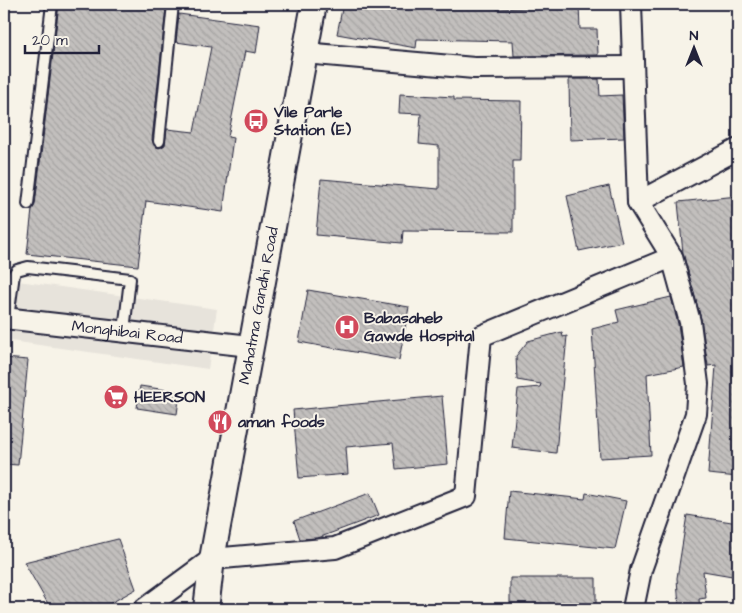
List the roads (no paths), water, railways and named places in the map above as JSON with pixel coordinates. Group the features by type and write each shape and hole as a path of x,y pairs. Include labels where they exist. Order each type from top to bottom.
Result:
{"street":[{"name":"Mahatma Gandhi Road","path":"206,609 212,559 250,346 314,4"},
{"path":"631,4 638,202 672,257 690,322 698,384 696,414 641,570 633,609"},
{"path":"304,53 474,68 633,67"},
{"path":"638,202 738,149"},
{"path":"144,609 212,559 335,548 466,496 480,336 672,257"},
{"name":"Monghibai Road","path":"6,318 250,346"}],"lane":[{"path":"28,204 52,4"},
{"path":"159,141 173,4"},
{"path":"6,318 14,274 22,268 130,274 124,331"}],"place":[{"name":"Vile Parle Station (E)","path":"256,121"},
{"name":"Babasaheb Gawde Hospital","path":"347,327"},
{"name":"HEERSON","path":"116,397"},
{"name":"aman foods","path":"220,422"}]}
